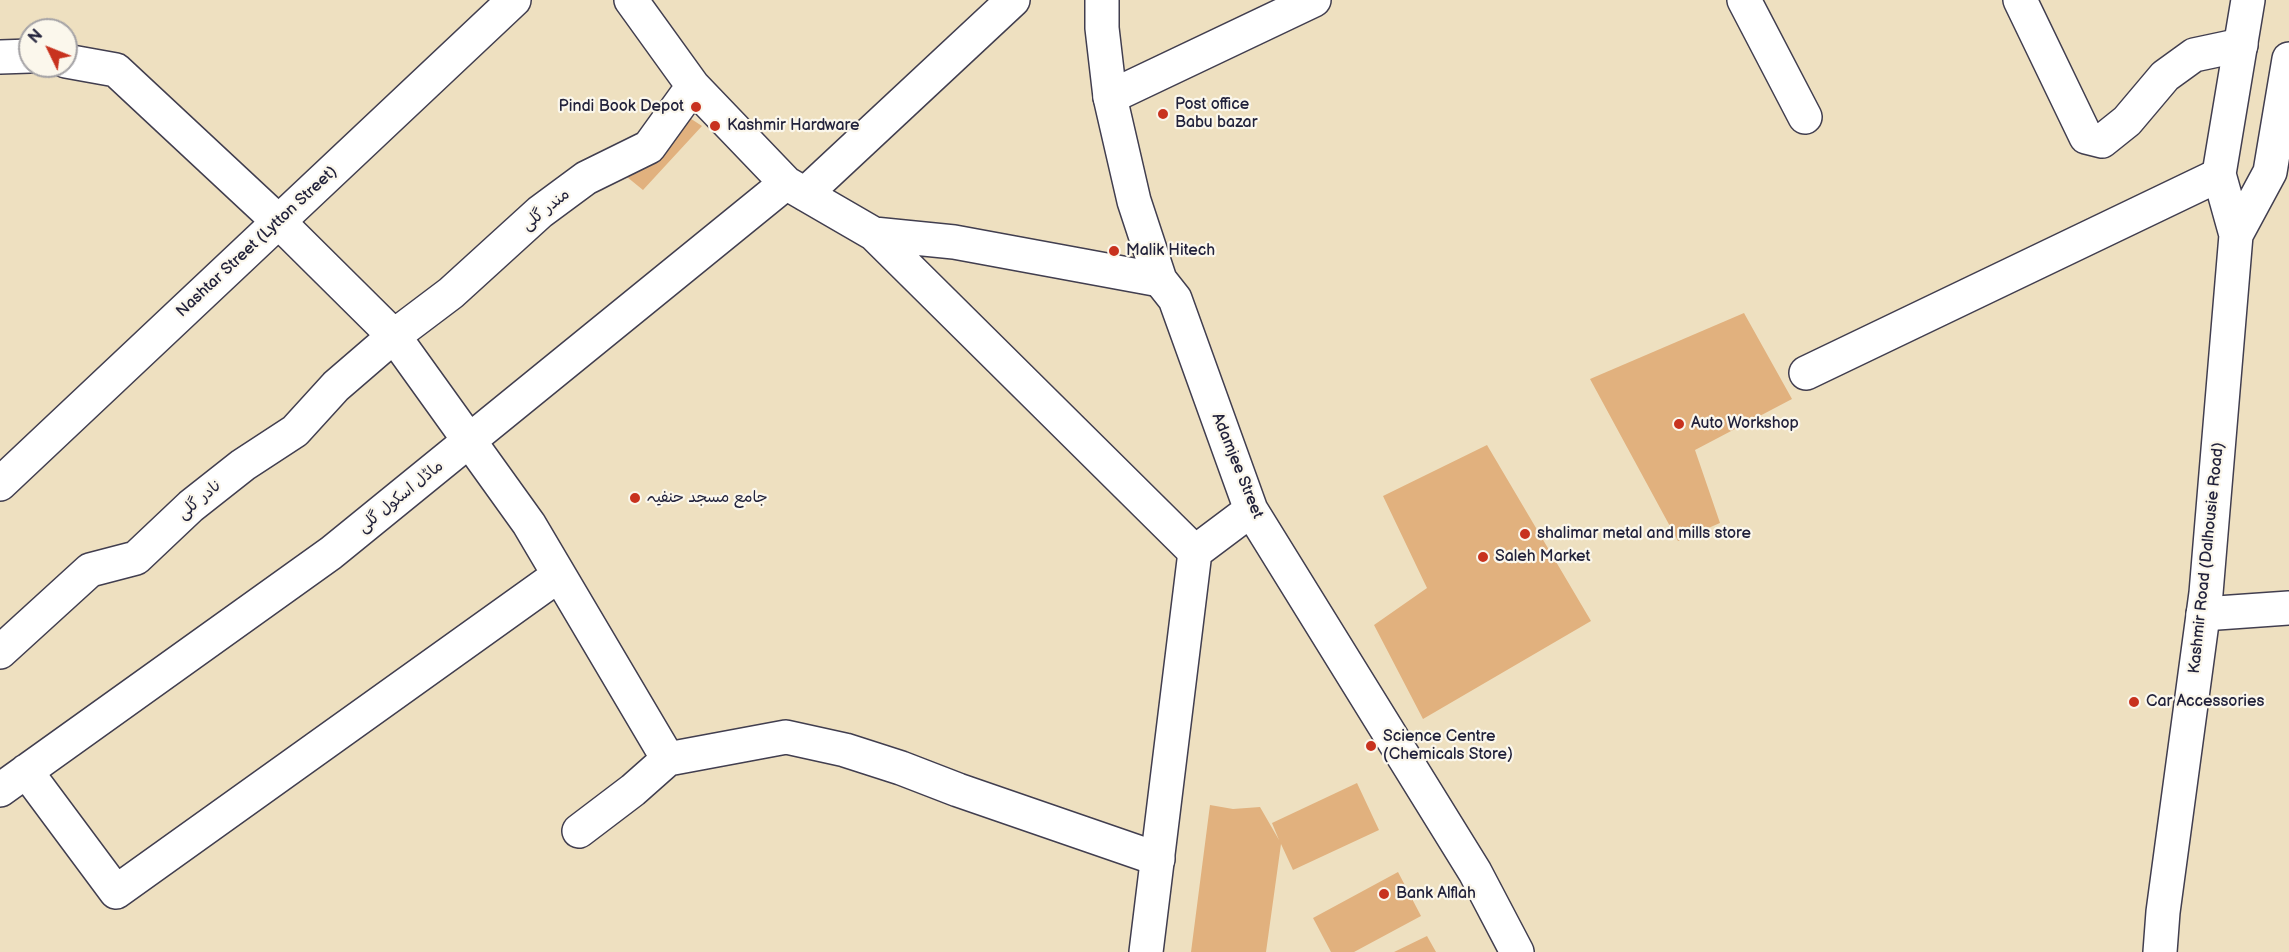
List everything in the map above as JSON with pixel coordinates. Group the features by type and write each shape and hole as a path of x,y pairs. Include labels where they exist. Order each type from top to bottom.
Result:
{"street":[{"name":"Nashtar Street (Lytton Street)","path":"0,484 514,0"},
{"path":"632,0 693,86 795,188 874,234 1195,552"},
{"name":"ماڈل اسکول گلی","path":"0,790 331,553 470,440 795,188 1013,0"},
{"name":"Adamjee Street","path":"1102,0 1102,28 1110,97 1134,201 1160,280 1175,299 1251,510 1475,872 1517,952"},
{"path":"1110,97 1314,0"},
{"path":"1744,0 1805,117"},
{"path":"2020,0 2086,137 2102,141 2127,121 2165,76 2194,55 2241,45"},
{"name":"Kashmir Road (Dalhousie Road)","path":"2160,952 2163,912 2203,614 2236,235 2219,175 2248,0"},
{"path":"0,57 18,56"},
{"path":"78,63 116,70 279,222 394,336 529,524 668,759"},
{"name":"Kashmir Road (Dalhousie Road)","path":"2236,235 2270,172 2288,79"},
{"name":"مندر گلی","path":"394,336 451,293 540,212 586,178 649,147 693,86"},
{"path":"1806,373 2219,175"},
{"path":"874,234 954,242 1160,280"},
{"name":"نادر گلی","path":"0,652 90,570 136,558 191,506 243,465 295,431 336,386 394,336"},
{"path":"1146,952 1195,552 1251,510"},
{"path":"26,771 116,892 559,575"},
{"path":"2203,614 2289,608"},
{"path":"579,831 633,790 668,759 786,736 845,750 901,768 1158,859"}],"building":[{"path":"682,113 702,126 643,190 616,168"},
{"name":"Auto Workshop","path":"1744,313 1792,399 1695,450 1720,523 1678,541 1590,379"},
{"name":"Saleh Market","path":"1487,445 1591,621 1423,719 1374,625 1427,588 1383,496"},
{"path":"1357,783 1379,830 1293,870 1281,844 1266,952 1191,952 1210,805 1233,809 1260,807 1279,840 1272,823"},
{"name":"Bank Alflah","path":"1398,872 1421,916 1354,952 1331,952 1313,918"},
{"path":"1427,936 1436,952 1394,952"}],"place":[{"name":"Pindi Book Depot","path":"696,107"},
{"name":"Post office Babu bazar","path":"1163,114"},
{"name":"Kashmir Hardware","path":"715,126"},
{"name":"Malik Hitech","path":"1114,251"},
{"name":"Auto Workshop","path":"1679,424"},
{"name":"جامع مسجد حنفیہ","path":"635,498"},
{"name":"shalimar metal and mills store","path":"1525,534"},
{"name":"Saleh Market","path":"1483,557"},
{"name":"Car Accessories","path":"2134,702"},
{"name":"Science Centre (Chemicals Store)","path":"1371,746"},
{"name":"Bank Alflah","path":"1384,894"}]}
